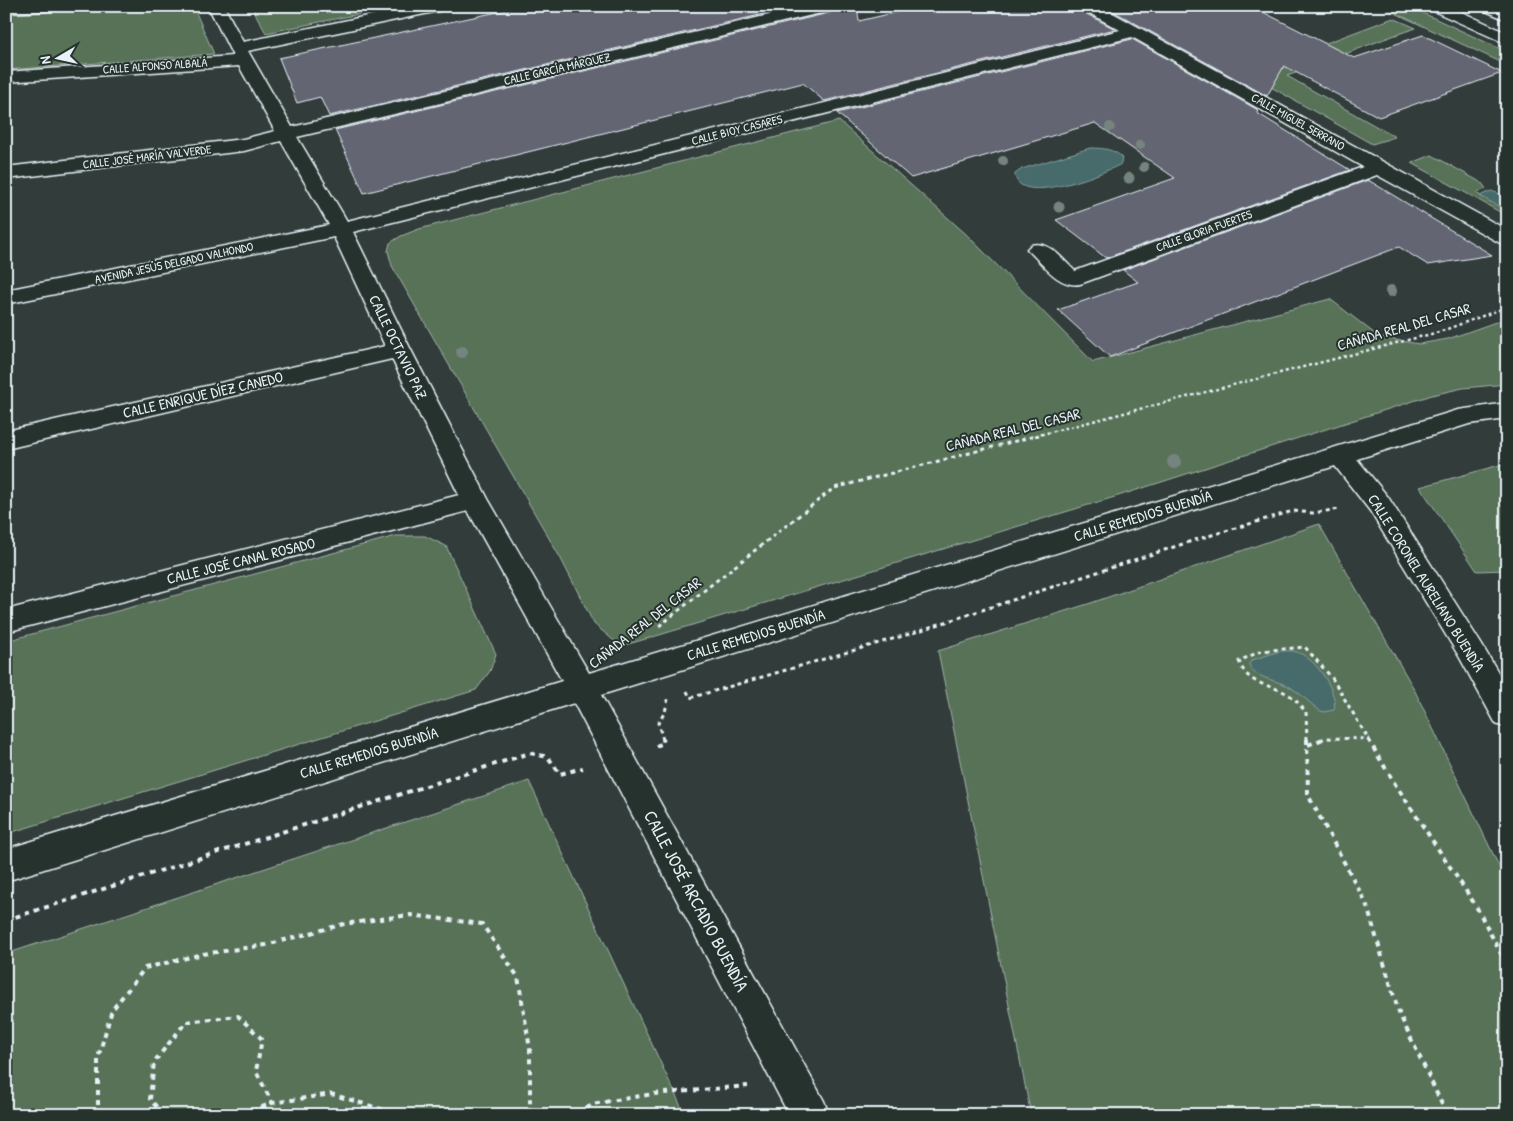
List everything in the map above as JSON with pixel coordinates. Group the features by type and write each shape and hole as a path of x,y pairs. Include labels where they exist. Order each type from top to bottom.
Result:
{"main road":[{"path":"6,8 46,6"},
{"name":"CALLE ALFONSO ALBALÁ","path":"6,77 241,54 439,6"},
{"name":"CALLE GARCÍA MÁRQUEZ","path":"287,135 323,124 828,6"},
{"name":"CALLE MIGUEL SERRANO","path":"1088,6 1380,167 1507,240"},
{"path":"1435,6 1507,39"},
{"path":"1487,6 1507,15"},
{"name":"CALLE OCTAVIO PAZ","path":"220,8 241,54 341,229 399,350 475,500 581,687"},
{"name":"CALLE BIOY CASARES","path":"341,229 1133,32"},
{"name":"CALLE JOSÉ MARÍA VALVERDE","path":"6,173 244,146 287,135"},
{"name":"CALLE GLORIA FUERTES","path":"1038,249 1072,279 1380,167"},
{"name":"AVENIDA JESÚS DELGADO VALHONDO","path":"6,297 341,229"},
{"name":"CALLE ENRIQUE DÍEZ CANEDO","path":"6,440 399,350"},
{"name":"CALLE REMEDIOS BUENDÍA","path":"6,865 1467,416 1507,411"},
{"name":"CALLE CORONEL AURELIANO BUENDÍA","path":"1340,455 1379,504 1470,650 1507,715"},
{"name":"CALLE JOSÉ CANAL ROSADO","path":"6,621 475,500"},
{"name":"CALLE JOSÉ ARCADIO BUENDÍA","path":"581,687 810,1115"}],"path":[{"name":"CAÑADA REAL DEL CASAR","path":"658,627 834,488 1439,332 1507,307"},
{"path":"1447,1115 1399,1012 1366,903 1308,795 1306,712 1290,695 1256,682 1243,672 1239,661 1244,656 1284,646 1305,647 1332,678 1370,739 1395,784 1476,906 1507,965"},
{"path":"1308,745 1326,738 1370,739"},
{"path":"98,1115 98,1058 112,1010 145,968 203,954 266,945 344,924 410,915 482,924 518,977 530,1049 530,1115"},
{"path":"163,1115 150,1099 154,1062 186,1022 238,1016 262,1039 256,1071 272,1103"},
{"path":"579,1115 592,1104 653,1094 793,1082"},
{"path":"243,1115 272,1103 331,1094 401,1115"}],"green space":[{"path":"193,6 214,54 6,70 6,13"},
{"path":"251,6 398,6 266,33"},
{"path":"1380,6 1408,6 1507,52 1507,65"},
{"path":"1393,18 1416,28 1287,76 1395,137 1372,144 1246,73"},
{"path":"839,121 966,234 1093,362 1330,299 1379,337 1419,344 1448,339 1507,318 1507,384 1463,388 1432,395 1118,496 656,636 625,645 613,640 594,624 561,559 392,266 388,251 390,243 401,236 419,229"},
{"path":"1432,155 1482,183 1486,189 1476,193 1507,211 1507,216 1412,163"},
{"path":"1507,463 1507,570 1477,571 1420,487"},
{"path":"1319,524 1414,689 1507,883 1507,1115 1031,1115 938,651 1091,603"},
{"path":"396,536 425,536 446,546 496,654 490,671 476,690 6,834 6,641"},
{"path":"529,781 685,1115 6,1115 6,954"}],"water":[{"path":"1090,148 1115,152 1122,157 1121,164 1098,174 1063,185 1030,188 1019,184 1015,174 1022,169"},
{"path":"1491,191 1507,196 1507,211 1480,196"},
{"path":"1280,651 1297,652 1306,656 1319,669 1330,686 1335,703 1334,710 1324,712 1319,710 1290,687 1256,673 1249,664 1252,660"}],"building":[{"path":"526,6 798,6 329,116 320,97 297,103 279,58"},
{"path":"839,6 857,6 859,21 923,6 1078,6 1081,11 1115,29 824,101 803,83 364,193 335,130 829,13 836,11"},
{"path":"1104,6 1251,6 1354,58 1423,35 1502,73 1379,117 1284,66 1267,96"},
{"path":"1132,39 1258,110 1257,113 1350,170 1106,258 1056,220 1175,178 1095,123 911,178 837,113"},
{"path":"1368,180 1492,255 1428,265 1399,247 1110,357 1058,310 1138,282 1123,270"}]}
